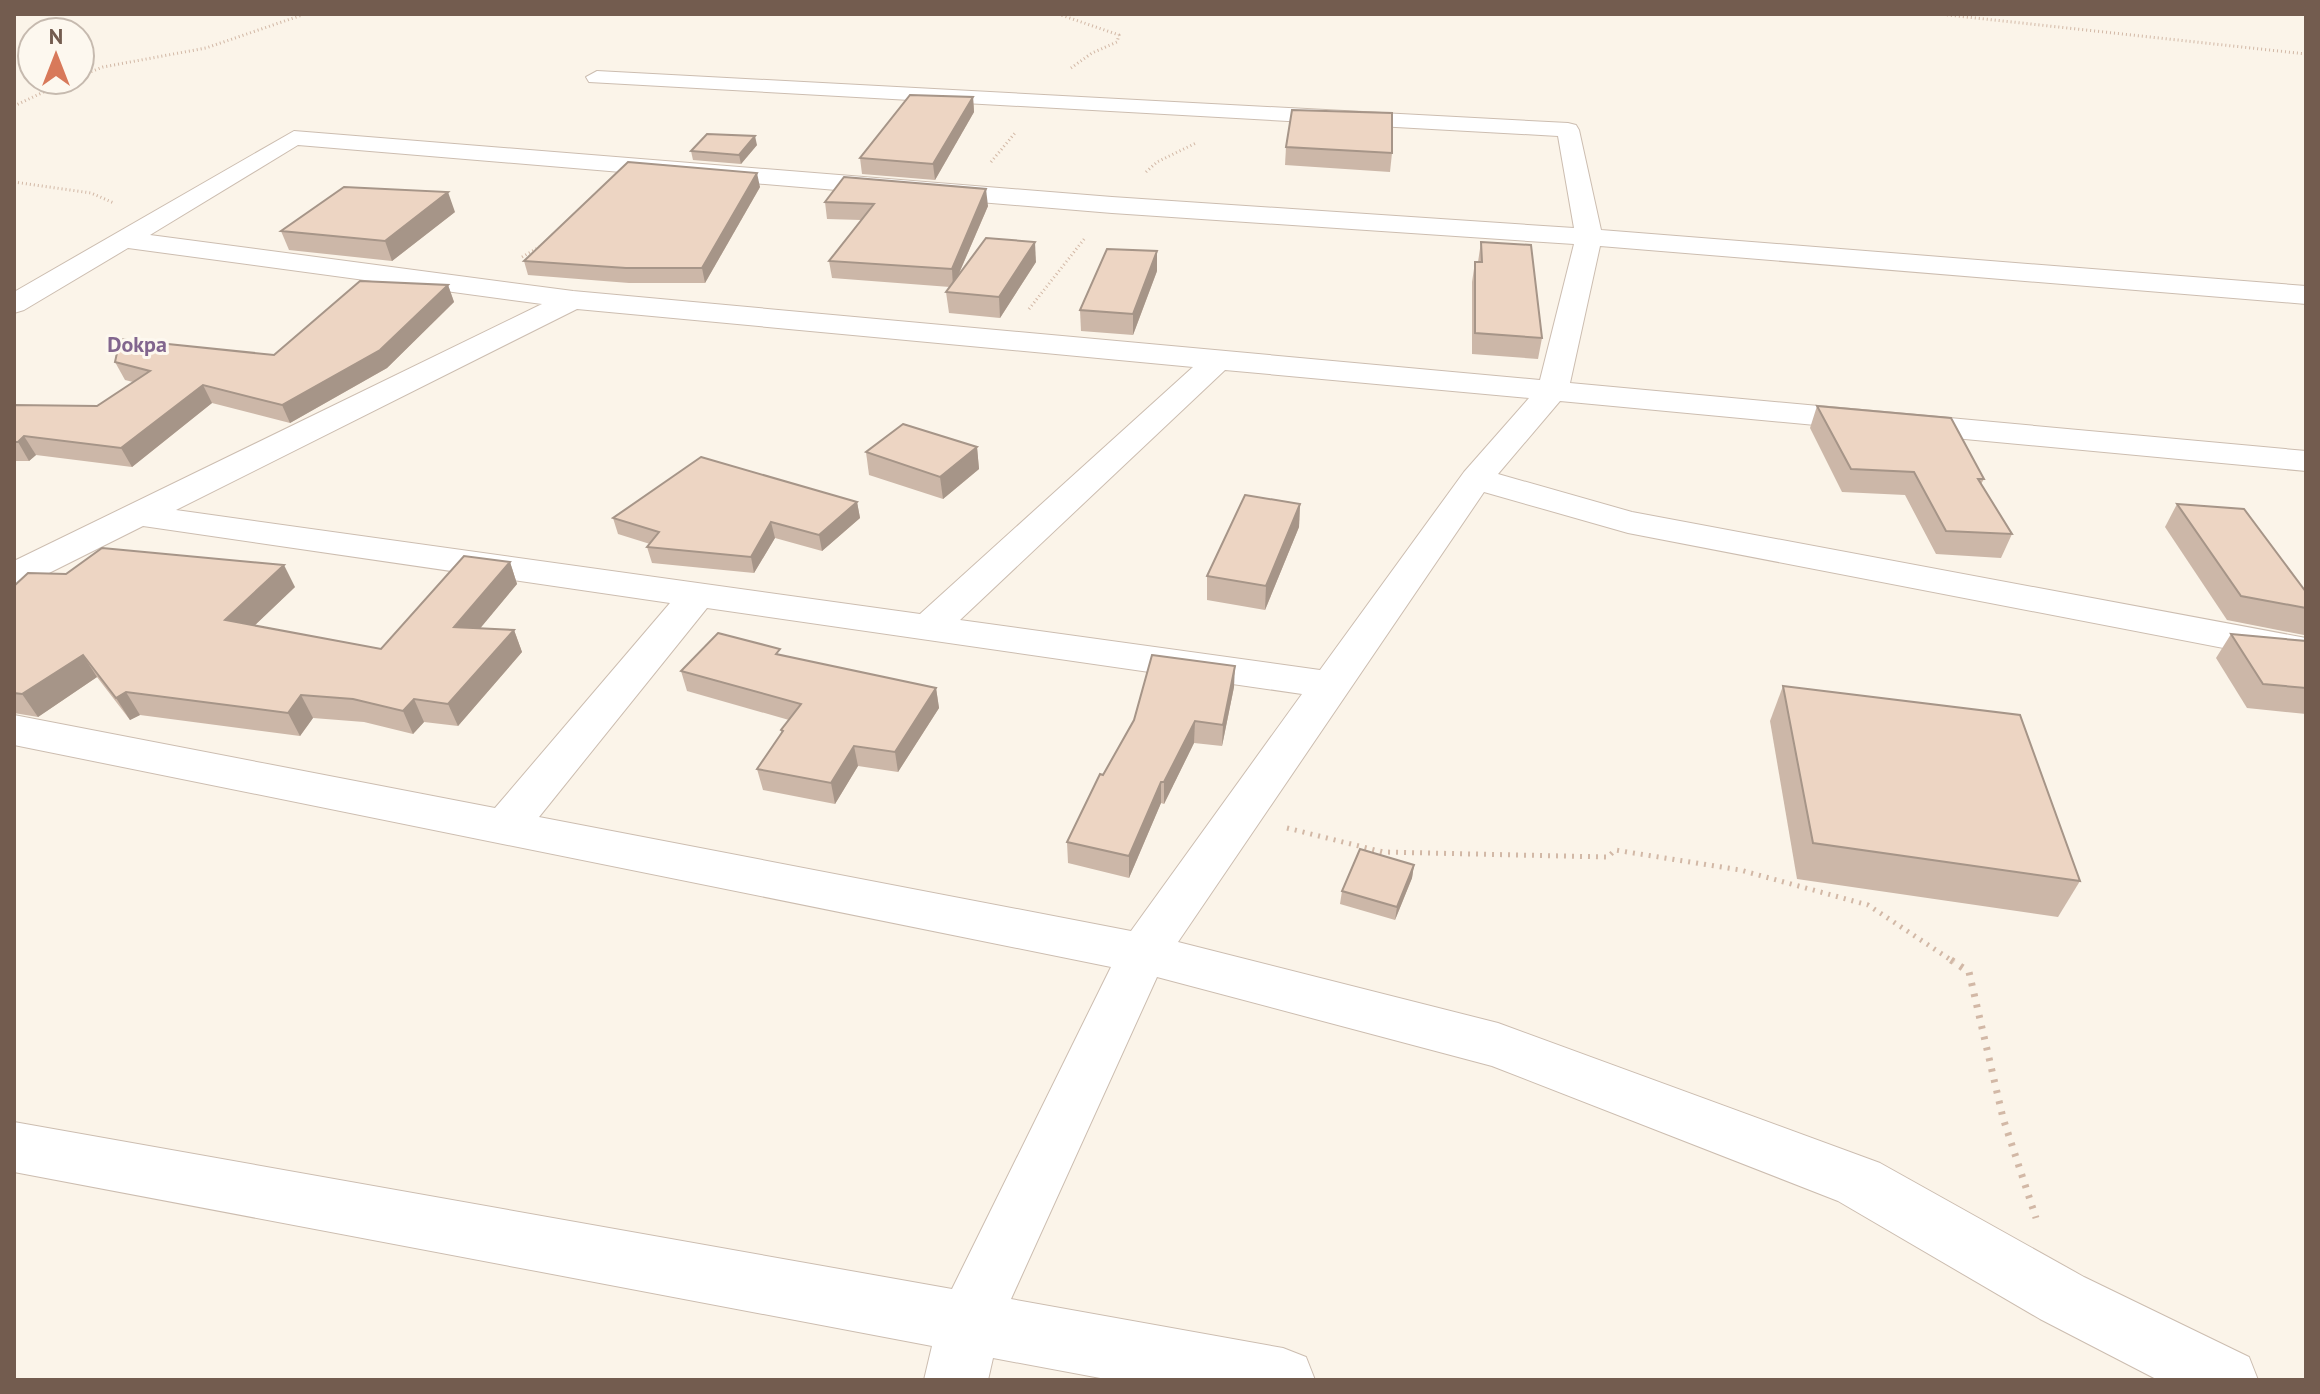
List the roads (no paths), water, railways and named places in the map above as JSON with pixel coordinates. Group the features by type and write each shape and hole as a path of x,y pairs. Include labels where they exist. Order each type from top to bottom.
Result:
{"street":[{"path":"597,77 1568,130 1589,237 1553,390 1476,479 1143,953 962,1351"},
{"path":"14,304 294,138 1112,205 1589,237 2306,295"},
{"path":"123,239 573,300 2306,461"},
{"path":"14,576 573,300"},
{"path":"928,628 1218,360"},
{"path":"2251,456 2306,479"},
{"path":"1476,479 1628,522 2306,651"},
{"path":"138,515 1331,685"},
{"path":"505,827 697,595"},
{"path":"14,730 1143,953 1498,1045 1859,1182 2062,1298 2226,1380"},
{"path":"14,1147 962,1351 1283,1380"}],"district":[{"name":"Dokpa","path":"137,344"}]}
